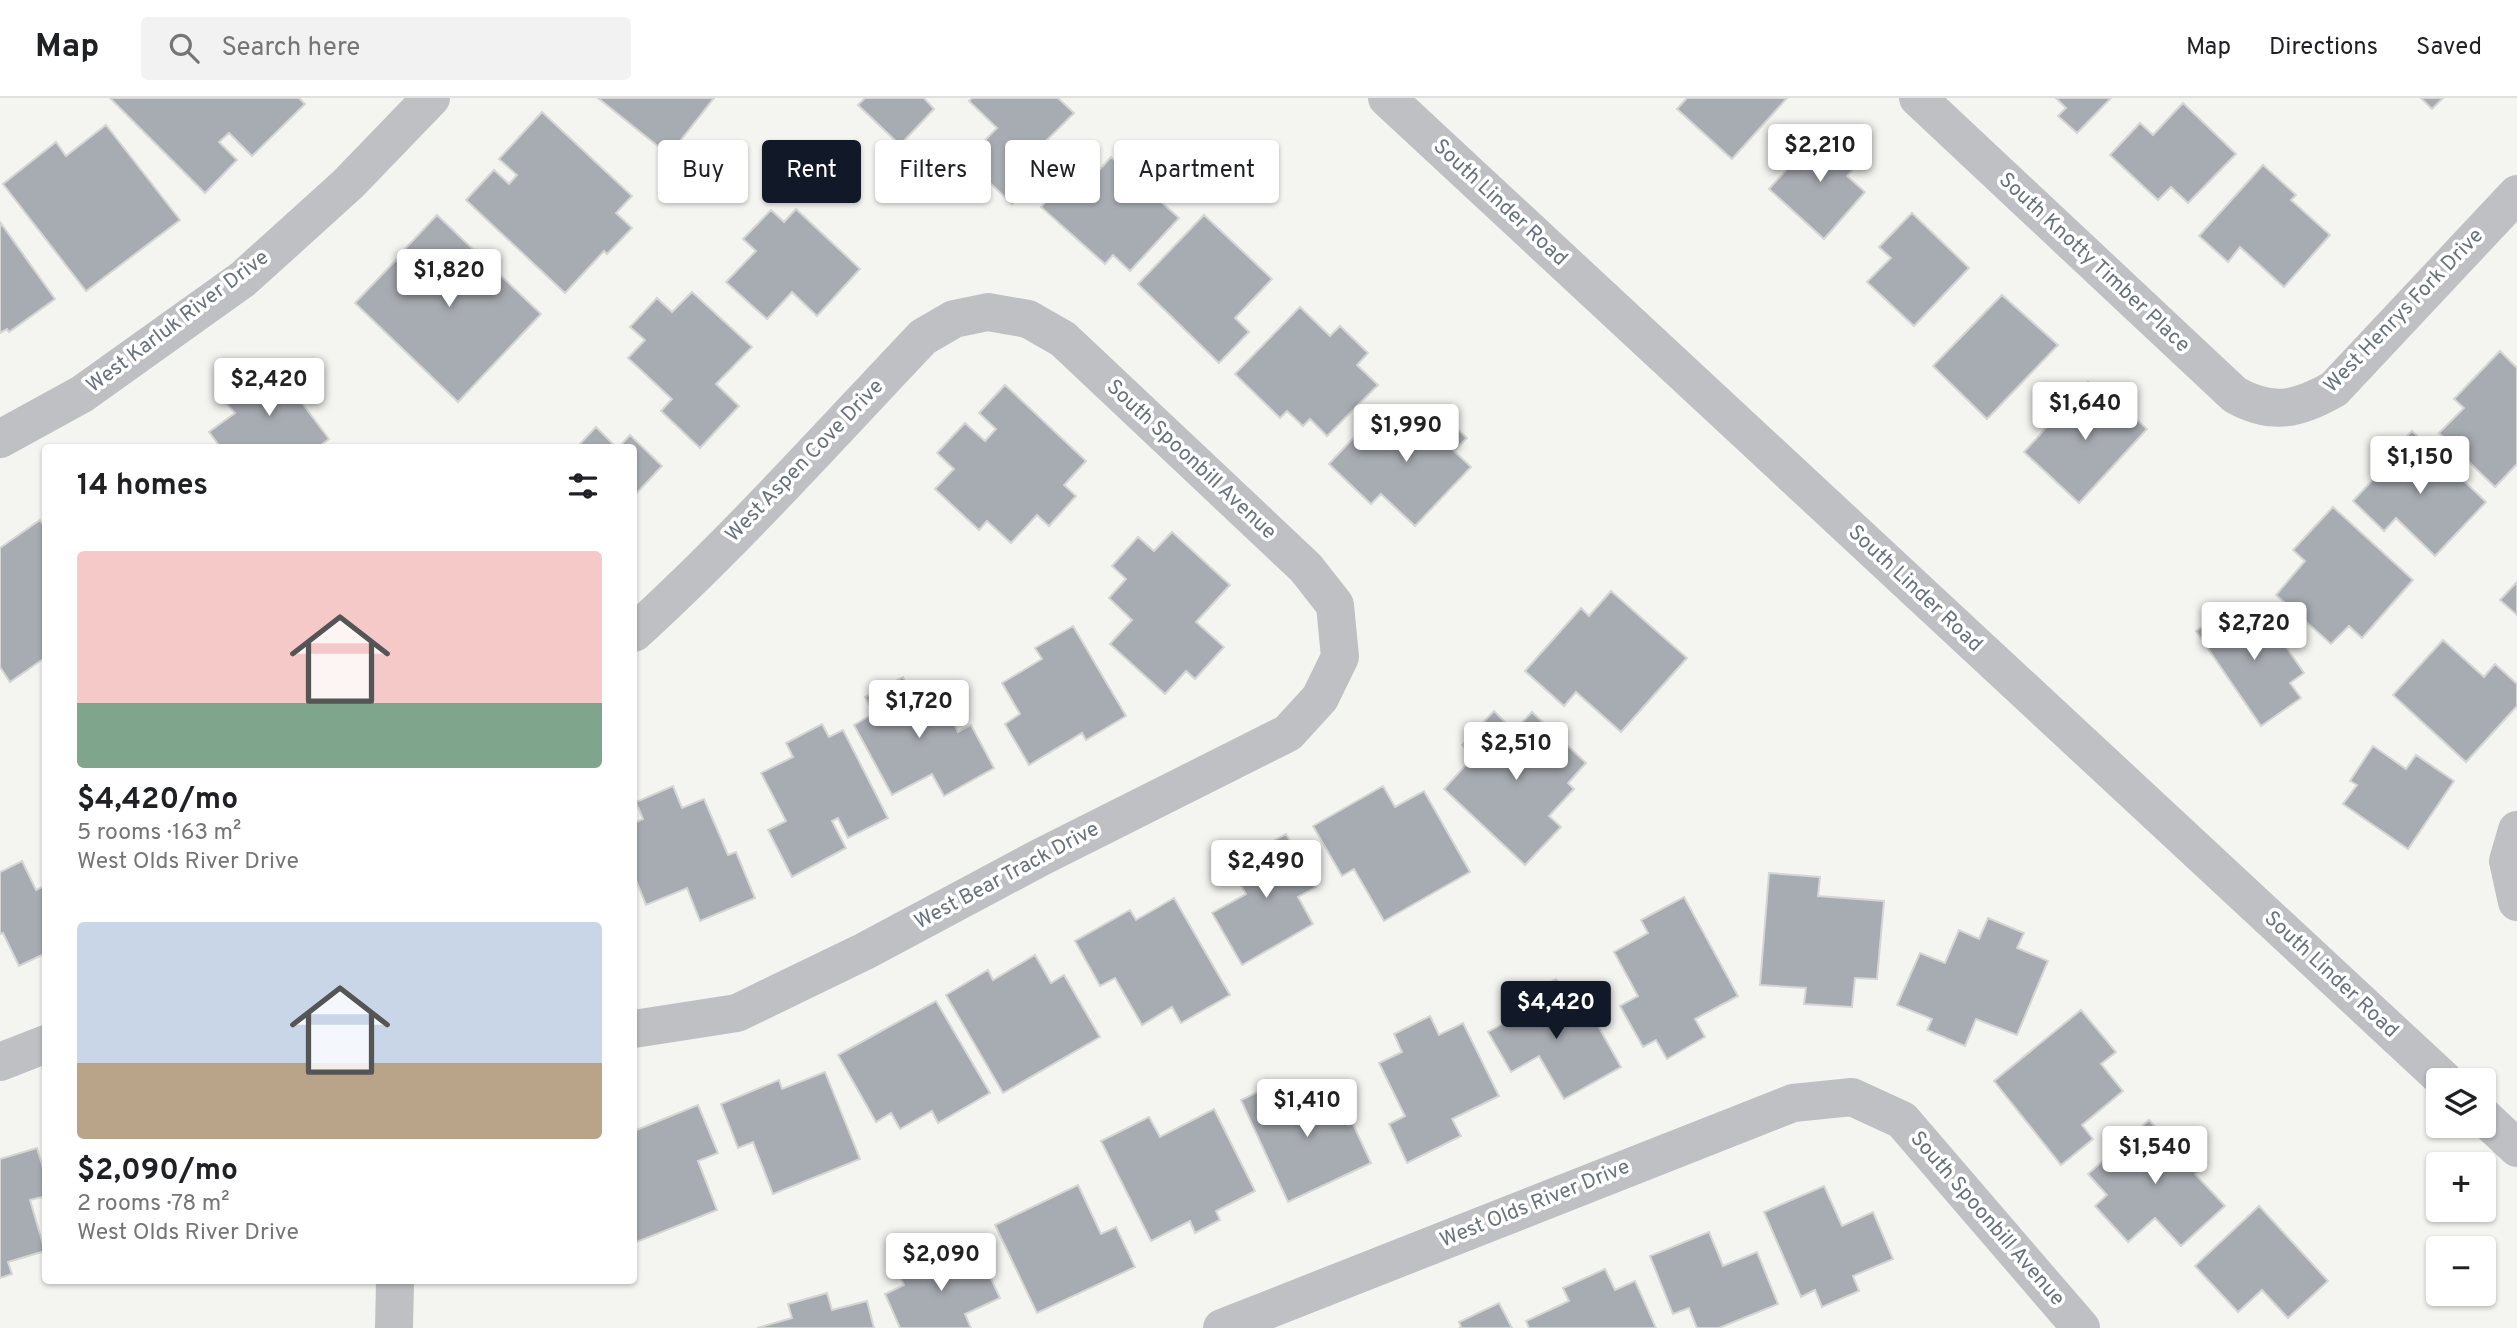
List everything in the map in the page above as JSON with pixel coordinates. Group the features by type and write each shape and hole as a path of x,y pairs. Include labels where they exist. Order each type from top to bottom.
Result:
{"street":[{"name":"West Karluk River Drive","path":"0,439 82,394 243,279 348,184 431,98"},
{"name":"South Linder Road","path":"1387,98 2431,1068"},
{"name":"South Knotty Timber Place","path":"1918,98 2235,395 2249,403 2280,410"},
{"name":"West Henrys Fork Drive","path":"2280,410 2310,403 2334,388 2517,194"},
{"name":"West Aspen Cove Drive","path":"637,630 676,595 772,497 923,337 954,319 988,313"},
{"name":"South Spoonbill Avenue","path":"988,313 1028,319 1063,339 1306,568 1335,605 1339,657"},
{"name":"West Bear Track Drive","path":"637,1029 737,1013 865,951 1041,857 1287,733 1320,698 1339,657"},
{"path":"2513,846 2517,902"},
{"path":"0,1062 42,1046"},
{"name":"South Spoonbill Avenue","path":"1852,1097 1902,1120 2081,1328"},
{"name":"West Olds River Drive","path":"1222,1328 1793,1103 1852,1097"},
{"path":"2496,1128 2517,1148"},
{"path":"394,1328 395,1284"}],"building":[{"path":"110,98 299,98 305,104 252,156 229,133 219,142 237,160 205,193"},
{"path":"598,98 714,98 681,140 658,140 658,146"},
{"path":"865,98 924,98 934,109 905,140 895,140 858,105"},
{"path":"972,98 1058,98 1074,113 1047,140 1005,140 1005,197 991,184 991,140 985,140 997,128 969,101"},
{"path":"1687,98 1787,98 1732,159 1677,109"},
{"path":"2056,98 2111,98 2077,133 2058,116 2066,108"},
{"path":"2421,98 2443,98 2432,109"},
{"path":"2183,103 2236,154 2188,203 2171,187 2158,200 2110,155 2140,123 2153,135"},
{"path":"542,112 632,196 616,213 632,228 607,254 604,251 565,293 466,200 494,170 509,184 517,175 499,159"},
{"path":"106,125 180,220 86,291 3,184 56,142 66,156"},
{"path":"1823,129 1860,162 1847,176 1865,192 1824,239 1769,189"},
{"path":"1111,157 1114,160 1114,203 1162,203 1179,218 1130,271 1113,255 1105,264 1041,207 1045,203 1100,203 1100,169"},
{"path":"2263,165 2296,195 2291,200 2330,235 2284,287 2240,247 2228,262 2199,236"},
{"path":"796,209 860,269 817,316 792,292 767,319 726,282 756,251 743,239 771,210 784,222"},
{"path":"1912,213 1969,268 1914,326 1867,282 1891,258 1879,247"},
{"path":"437,215 541,314 458,402 355,303 396,260 414,276 422,267 404,250"},
{"path":"1204,215 1272,279 1235,318 1249,332 1219,363 1138,284"},
{"path":"0,222 55,299 9,332 7,329 0,333"},
{"path":"692,292 752,347 716,384 739,406 700,448 661,411 672,399 628,358 645,340 630,327 657,298 672,312"},
{"path":"2002,295 2058,345 1987,419 1933,366"},
{"path":"1300,307 1330,336 1340,326 1368,353 1357,365 1378,385 1327,436 1310,419 1303,426 1287,411 1280,418 1235,374"},
{"path":"2500,351 2517,368 2517,464 2495,487 2439,433 2464,408 2454,399"},
{"path":"274,366 329,439 322,444 218,444 209,432 235,413 226,403"},
{"path":"2088,382 2121,413 2125,409 2147,429 2079,503 2024,452"},
{"path":"1005,385 1086,461 1064,485 1076,496 1049,526 1037,515 1011,543 987,521 979,530 935,489 954,469 937,453 965,423 985,441 996,429 979,413"},
{"path":"1407,407 1425,424 1437,410 1467,438 1454,451 1471,467 1415,526 1381,494 1371,504 1329,464 1358,433 1370,445"},
{"path":"596,427 613,444 580,444"},
{"path":"2412,431 2486,502 2435,556 2396,518 2384,531 2353,501 2395,456 2391,453"},
{"path":"630,435 662,466 637,493 637,444 622,444"},
{"path":"2333,507 2413,580 2362,638 2349,626 2331,644 2276,595 2305,561 2293,550"},
{"path":"40,520 42,523 42,660 10,682 0,667 0,548"},
{"path":"1172,532 1230,585 1196,622 1224,647 1195,679 1186,671 1165,694 1110,644 1132,620 1109,598 1126,579 1112,566 1138,537 1154,551"},
{"path":"2517,582 2517,615 2500,600"},
{"path":"1611,591 1687,658 1621,732 1576,692 1564,706 1525,671 1581,608 1589,616"},
{"path":"2232,606 2245,624 2262,612 2304,673 2290,683 2301,698 2261,726 2196,631"},
{"path":"1073,626 1126,716 1086,740 1082,733 1029,765 1005,724 1020,714 1002,683 1042,659 1035,648"},
{"path":"2443,640 2484,677 2495,664 2517,684 2517,706 2466,762 2393,695"},
{"path":"903,677 912,694 931,683 958,732 971,725 994,768 944,796 932,774 892,795 854,725 874,713 865,697"},
{"path":"1494,711 1514,731 1532,712 1586,763 1568,783 1574,789 1549,816 1561,827 1525,865 1444,789 1474,756 1462,745"},
{"path":"822,724 829,737 843,730 888,818 848,838 838,818 832,821 846,848 792,877 768,830 786,821 761,773 793,757 786,743"},
{"path":"2373,746 2406,769 2416,755 2454,781 2408,849 2343,804 2357,785 2350,781"},
{"path":"673,786 682,808 704,799 728,855 736,852 755,898 700,921 687,888 646,905 637,882 637,822 643,819 637,802"},
{"path":"1383,786 1395,807 1424,791 1470,872 1384,921 1354,869 1342,876 1313,826"},
{"path":"1286,834 1316,887 1298,897 1313,924 1242,965 1212,913 1246,894 1230,865"},
{"path":"22,861 36,890 42,887 42,955 19,966 3,933 0,934 0,872"},
{"path":"1769,873 1820,877 1818,896 1884,901 1877,979 1855,978 1852,1007 1804,1004 1806,988 1760,985"},
{"path":"1684,897 1738,996 1695,1019 1705,1037 1667,1059 1656,1040 1643,1047 1620,1006 1638,996 1614,952 1648,933 1641,920"},
{"path":"1174,898 1230,995 1181,1023 1172,1007 1142,1025 1115,978 1100,986 1075,941 1130,910 1136,920"},
{"path":"1988,918 2024,933 2017,948 2048,961 2017,1035 1976,1019 1965,1046 1927,1030 1932,1019 1897,1005 1920,953 1945,963 1959,930 1979,939"},
{"path":"1035,955 1051,983 1064,975 1100,1037 1003,1093 946,995 988,970 993,980"},
{"path":"1556,979 1581,1024 1593,1017 1621,1067 1564,1099 1539,1056 1511,1072 1488,1032 1529,1009 1522,998"},
{"path":"936,1001 990,1093 938,1123 932,1111 900,1129 891,1113 876,1122 838,1055"},
{"path":"2081,1010 2116,1052 2101,1064 2123,1091 2082,1125 2093,1139 2061,1165 1994,1081"},
{"path":"1430,1016 1439,1035 1463,1023 1499,1096 1452,1119 1461,1136 1407,1163 1389,1124 1405,1116 1379,1063 1402,1052 1394,1034"},
{"path":"825,1072 860,1159 773,1194 753,1142 738,1148 721,1104 779,1080 782,1089"},
{"path":"1334,1083 1371,1163 1288,1202 1241,1100 1268,1087 1278,1109"},
{"path":"698,1105 718,1153 698,1161 717,1210 637,1242 637,1130"},
{"path":"1214,1109 1255,1191 1216,1211 1220,1220 1195,1233 1190,1221 1151,1241 1101,1141 1149,1117 1160,1137"},
{"path":"2149,1120 2169,1142 2180,1132 2207,1163 2195,1174 2225,1206 2181,1246 2155,1218 2128,1242 2095,1206 2107,1195 2088,1174"},
{"path":"37,1148 42,1165 42,1197 30,1200 42,1241 42,1252 8,1262 12,1274 0,1278 0,1159"},
{"path":"1078,1185 1101,1234 1116,1227 1135,1267 1037,1313 995,1225"},
{"path":"1824,1186 1842,1226 1873,1212 1893,1259 1853,1276 1859,1291 1822,1307 1815,1290 1801,1297 1764,1212"},
{"path":"2259,1206 2328,1281 2288,1318 2262,1290 2238,1312 2195,1266"},
{"path":"1709,1232 1723,1266 1757,1252 1778,1304 1719,1328 1697,1328 1689,1308 1673,1314 1650,1256"},
{"path":"978,1251 1000,1298 965,1314 971,1328 900,1328 885,1294 904,1285 896,1269 932,1252 939,1269"},
{"path":"1605,1269 1615,1290 1635,1281 1656,1328 1529,1328 1526,1321 1569,1301 1563,1288"},
{"path":"827,1293 832,1310 867,1301 874,1328 757,1328 792,1318 788,1304"},
{"path":"1499,1303 1512,1328 1459,1328 1459,1322"}]}
